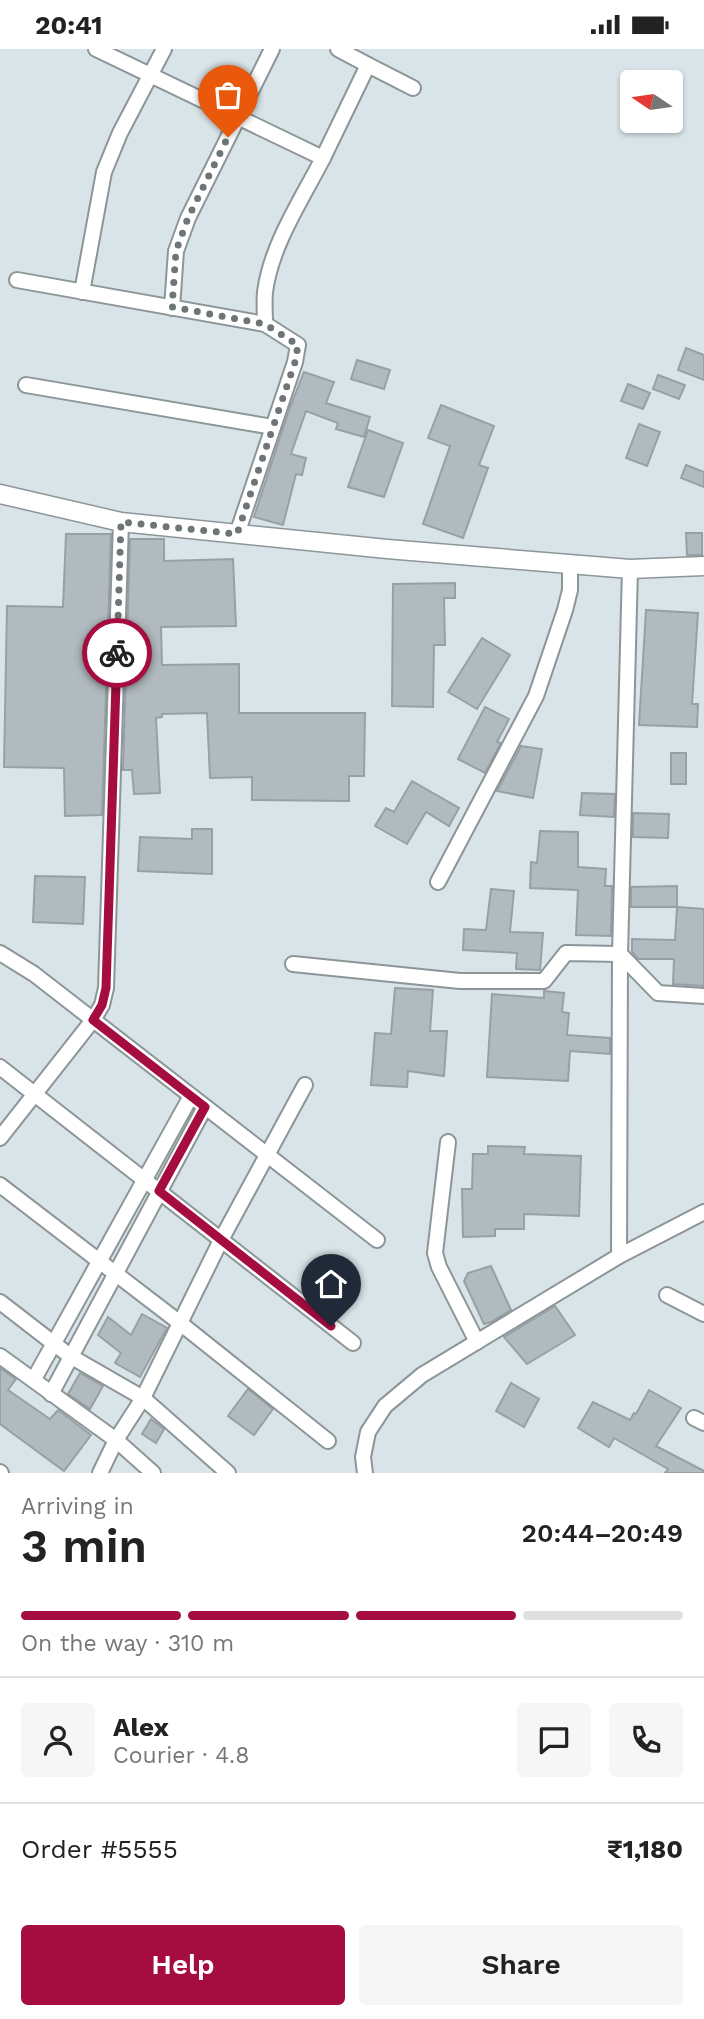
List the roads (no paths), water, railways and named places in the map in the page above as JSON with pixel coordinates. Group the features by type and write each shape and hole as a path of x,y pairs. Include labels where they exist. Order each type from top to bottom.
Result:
{"street":[{"path":"96,49 323,158"},
{"path":"82,292 104,172 120,133 164,49"},
{"path":"172,307 176,251 188,218 272,49"},
{"path":"338,49 413,87"},
{"path":"265,324 265,291 271,267 283,237 368,65"},
{"path":"17,280 265,324 298,345 295,362 237,534"},
{"path":"26,385 273,426"},
{"path":"0,494 121,522 237,534 630,569 704,566"},
{"path":"0,1138 93,1020 102,1005 106,988 121,522"},
{"path":"438,882 536,696 565,610 570,590 570,564"},
{"path":"619,1256 620,954 630,569"},
{"path":"0,953 34,974 377,1240"},
{"path":"293,964 460,981 544,981 566,953 620,954 658,993 704,996"},
{"path":"0,1067 353,1343"},
{"path":"100,1473 116,1440 143,1398 304,1085"},
{"path":"34,1379 191,1096"},
{"path":"51,1394 205,1107"},
{"path":"448,1142 435,1253 439,1267 477,1342"},
{"path":"0,1185 328,1441"},
{"path":"365,1473 363,1457 368,1432 385,1406 422,1375 619,1256 704,1212"},
{"path":"667,1295 704,1314"},
{"path":"0,1302 70,1356 143,1398 228,1473"},
{"path":"0,1356 116,1440 153,1473"}]}
